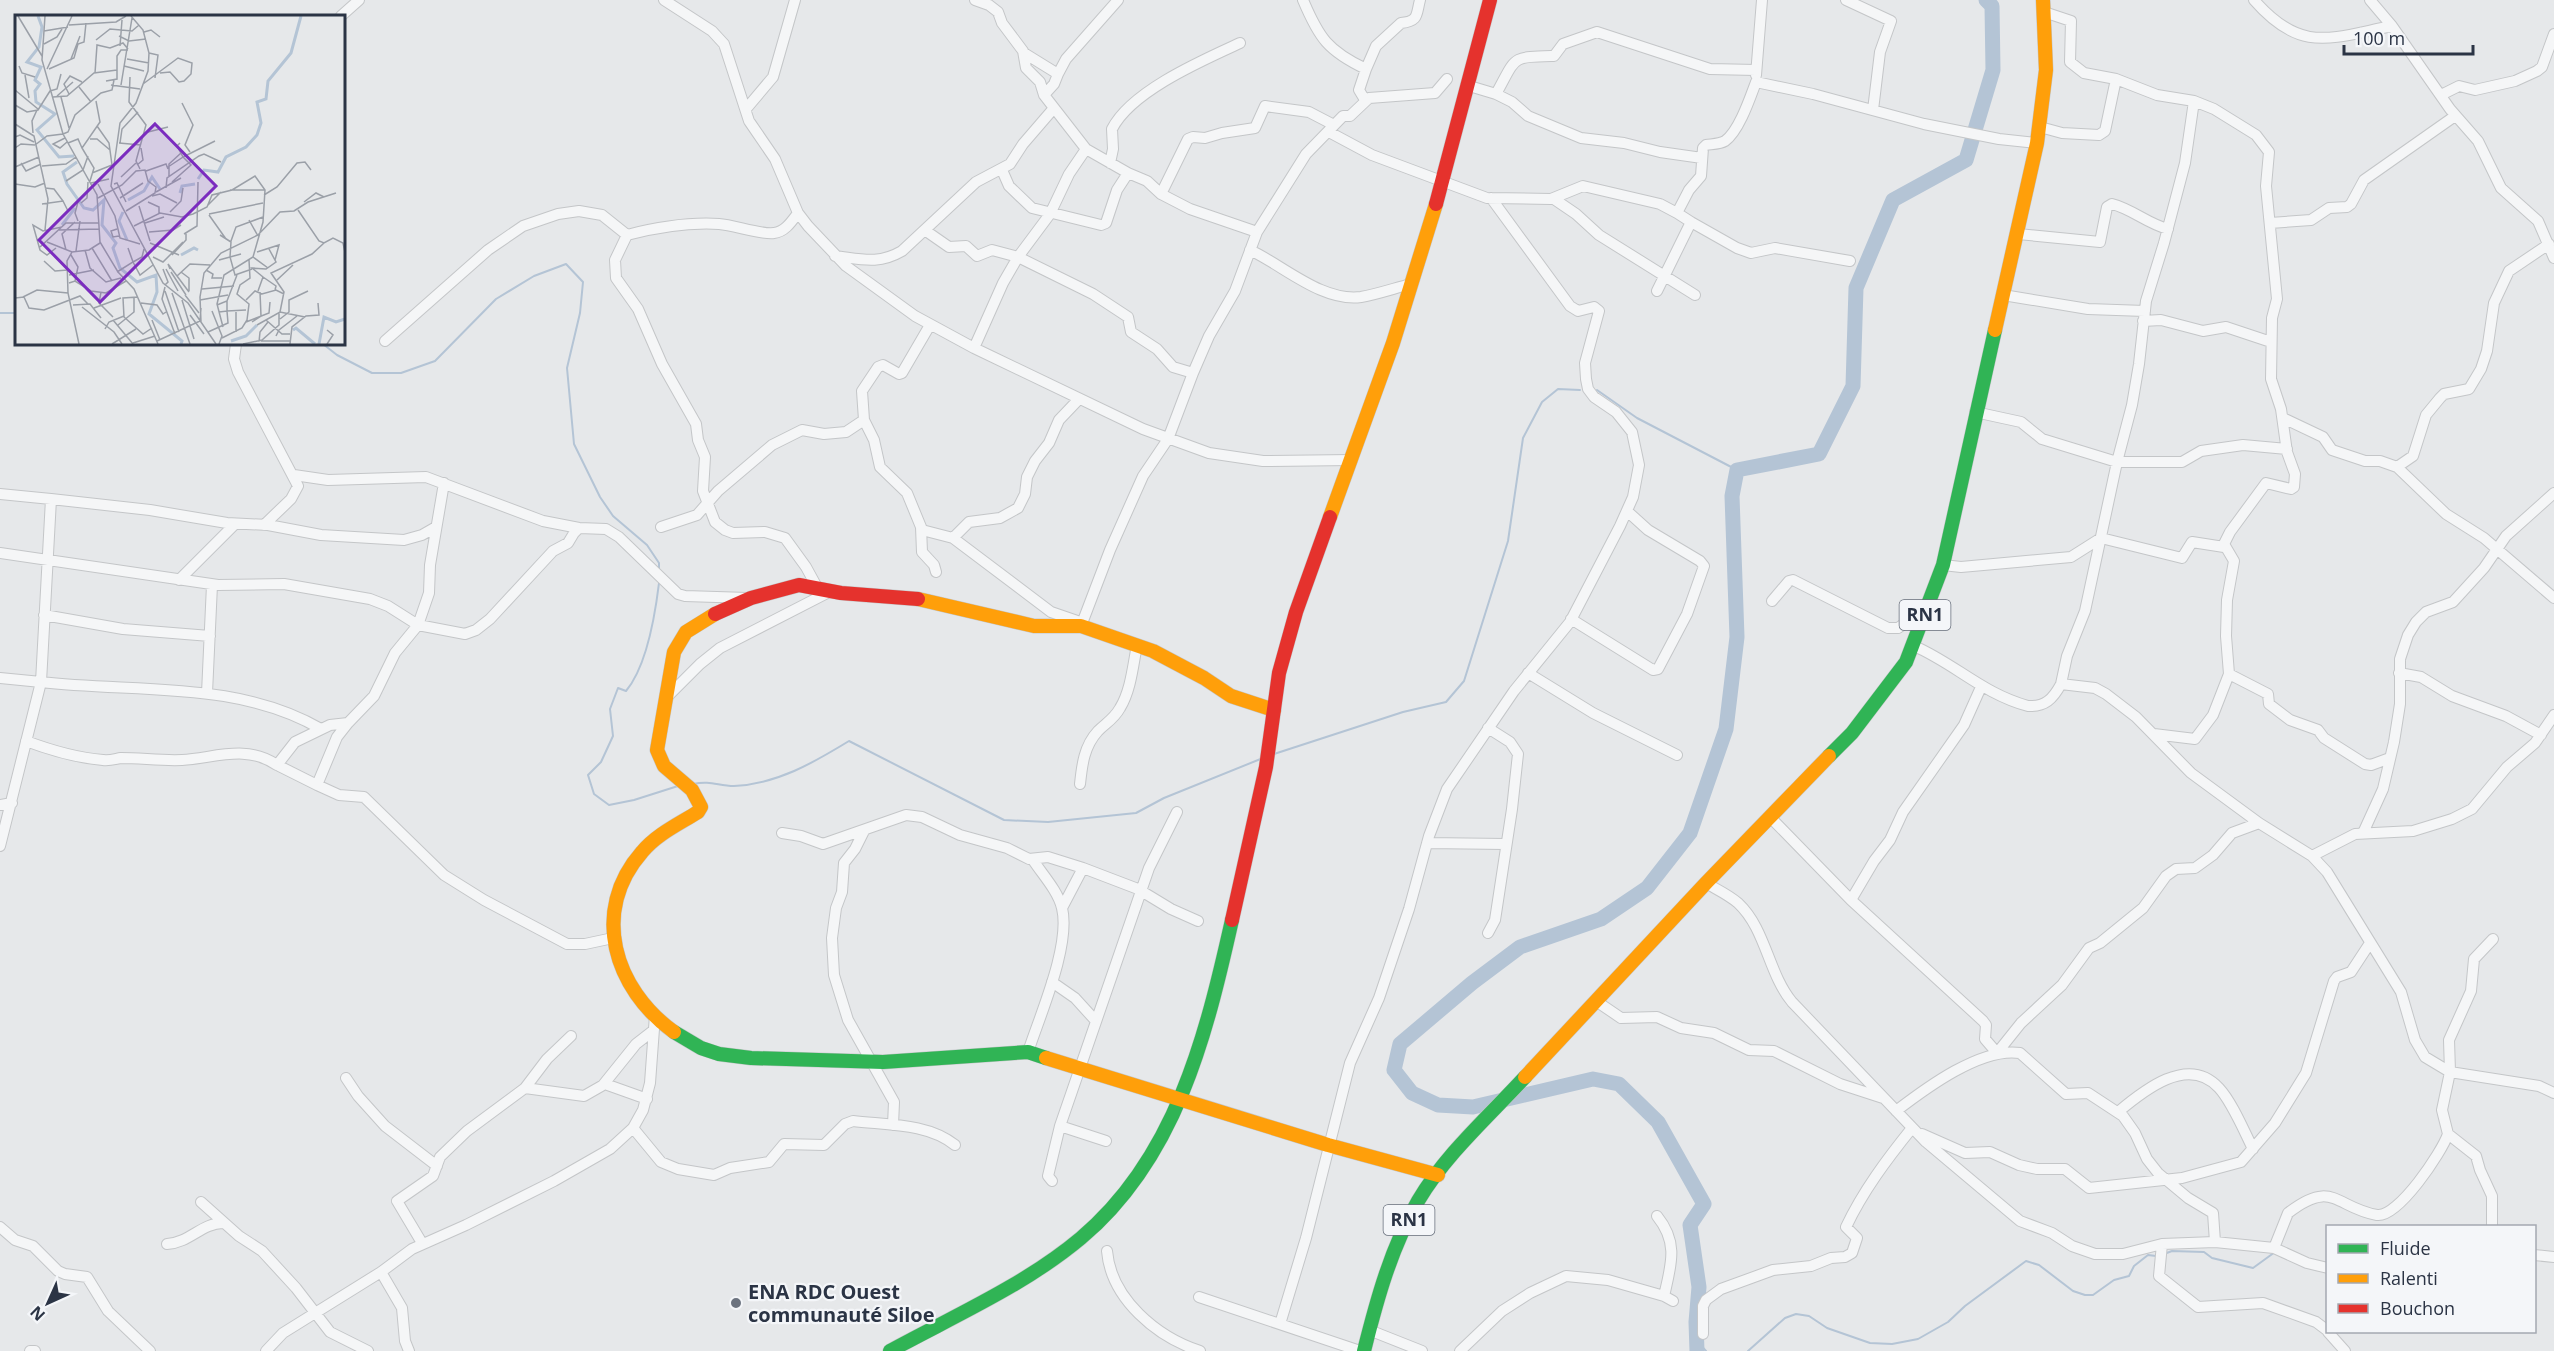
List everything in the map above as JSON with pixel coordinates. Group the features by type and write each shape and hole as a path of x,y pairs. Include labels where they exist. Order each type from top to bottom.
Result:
{"main road":[{"path":"890,1351 1032,1273 1081,1238 1122,1199 1155,1152 1181,1100 1217,988 1266,767 1279,673 1296,612 1393,343 1428,234 1490,0"},
{"name":"RN1","path":"1362,1351 1381,1285 1402,1234 1419,1200 1456,1151 1706,883 1863,721 1906,662 1914,646 1943,564 2018,234 2040,127 2046,70 2044,6"},
{"path":"1274,710 1231,696 1162,654 1082,624 1041,627 924,599 825,590 799,585 751,598 715,614 686,632 674,652 657,750 658,758 663,766 696,794 701,807 698,812 651,842 631,866 615,907 612,929 627,977 655,1015 674,1034 690,1043 721,1054 870,1062 1006,1051 1028,1052 1328,1145 1438,1175"}],"street":[{"path":"342,15 359,0"},
{"path":"746,109 773,76 795,0"},
{"path":"975,0 988,4 998,12 1001,21 1024,53 1058,74"},
{"path":"1044,95 1054,84 1066,59 1118,0"},
{"path":"1303,0 1318,34 1340,56 1366,69"},
{"path":"1365,100 1359,90 1376,46 1401,23 1410,23 1415,19 1420,0"},
{"path":"1677,213 1689,190 1701,176 1704,146 1721,143 1734,130 1756,82 1762,0"},
{"path":"1846,0 1891,21 1880,52 1873,110"},
{"path":"2254,0 2279,25 2298,36 2327,38 2392,26"},
{"path":"2370,0 2392,26 2455,116 2478,141 2501,188 2538,221 2554,258"},
{"path":"671,2 721,40 729,55 753,128 778,166 798,213 819,240 835,256 930,325 1079,399 1168,439 1209,453 1263,461 1352,460"},
{"path":"2044,6 2071,21 2071,65 2084,73 2116,79 2157,95 2194,101 2214,109 2251,131 2268,150 2266,186 2277,299 2272,318 2271,380 2283,418 2287,448 2295,474 2294,487 2291,489 2266,483 2230,532 2224,547"},
{"path":"1496,94 1517,59 1530,55 1554,56 1563,44 1597,32 1710,69 1756,70"},
{"path":"2441,95 2459,86 2475,90 2515,81 2537,71 2542,67 2554,34"},
{"path":"1110,163 1113,149 1112,129 1136,103 1179,71 1240,43"},
{"path":"1024,53 1025,66 1042,84 1044,95 1086,149 1147,181 1161,194 1199,214 1257,232"},
{"path":"922,530 953,538 1051,612 1082,624 1110,550 1143,476 1168,439 1193,373 1209,336 1235,291 1257,232 1299,163 1343,116 1350,116 1365,100 1373,97 1435,93 1447,79"},
{"path":"2040,127 2069,134 2094,136 2102,134 2105,130 2116,79"},
{"path":"1756,82 1984,136 2037,142"},
{"path":"1466,85 1496,94 1512,102 1528,116 1581,138 1624,142 1660,152 1702,158"},
{"path":"1914,646 1931,653 1981,687 2015,703 2035,706 2048,702 2061,684 2067,656 2085,611 2117,462 2132,405 2149,286 2168,229 2184,163 2194,101"},
{"path":"1161,194 1188,139 1255,128 1265,106 1309,112 1372,155 1440,182 1491,198 1554,198 1583,186 1660,204 1730,244 1751,252 1775,248 1850,261"},
{"path":"835,256 879,261 890,258 926,231 976,182 1002,170 1012,162 1023,144 1054,108"},
{"path":"2270,223 2311,220 2330,208 2347,207 2364,180 2455,116"},
{"path":"974,348 995,299 1018,257 1050,214 1068,174 1086,149"},
{"path":"1002,170 1009,186 1022,201 1032,208 1096,225 1106,224 1117,190 1128,173"},
{"path":"1280,1324 1305,1238 1350,1063 1379,998 1409,909 1427,843 1447,789 1528,673 1571,620 1627,511 1633,497 1639,465 1632,432 1616,412 1594,397 1588,389 1585,363 1599,311 1594,307 1578,311 1570,306 1491,198"},
{"path":"1554,198 1576,214 1599,236 1695,295"},
{"path":"2018,234 2100,242 2107,207 2112,204 2168,229"},
{"path":"385,341 488,250 523,226 558,214 579,211 602,215 627,235"},
{"path":"666,698 700,664 720,648 825,590 785,538 765,532 733,533 715,522 707,505 702,482 705,457 698,440 696,424 662,364 638,309 616,278 615,260 627,235 658,227 701,224 735,226 775,233 784,229 798,213"},
{"path":"1657,291 1690,222"},
{"path":"926,231 949,247 966,246 980,256 992,250 1018,257 1093,294 1128,317 1133,335 1157,349 1173,368 1193,373"},
{"path":"2397,467 2413,456 2426,416 2440,398 2444,394 2469,390 2481,369 2488,345 2494,303 2509,271 2549,244"},
{"path":"1250,250 1273,261 1313,286 1340,296 1361,297 1411,284"},
{"path":"2003,295 2144,316 2203,331 2221,326 2271,342"},
{"path":"930,325 901,374 883,365 878,367 862,391 864,420 874,440 880,467 905,489 922,530 922,552 934,565 936,572"},
{"path":"236,345 234,359 238,372 298,486 297,491 264,525"},
{"path":"953,538 969,522 1000,518 1018,508 1025,494 1027,477 1035,461 1049,443 1059,420 1079,399"},
{"path":"1976,412 2021,422 2042,439 2117,462 2182,462 2201,451 2243,445 2287,448"},
{"path":"2283,418 2323,437 2332,450 2365,461 2380,461 2397,467 2446,514 2484,538 2554,598"},
{"path":"661,527 697,515 718,491 772,446 802,430 824,434 846,432 864,420"},
{"path":"294,475 328,480 416,475 444,483 543,521 579,528 606,529 678,594 751,598"},
{"path":"317,785 337,737 374,696 395,653 418,625 429,593 430,565 444,483"},
{"path":"2363,833 2383,789 2400,704 2399,673 2402,647 2416,622 2426,612 2453,602 2484,568 2506,536 2554,493"},
{"path":"0,494 150,510 321,535 404,540 422,535 436,527"},
{"path":"0,846 41,682 51,499"},
{"path":"1571,620 1653,670 1658,669 1677,633 1690,607 1704,566 1700,561 1648,530 1627,511"},
{"path":"179,580 235,524"},
{"path":"0,553 212,585 280,584 370,599 388,606 418,625 459,634 476,630 499,611 553,551 568,543 579,528"},
{"path":"1943,564 1961,567 2071,557 2101,538 2182,558 2192,542 2224,547 2234,561 2227,600 2226,636 2229,674 2213,715 2198,738 2154,734"},
{"path":"1772,601 1789,582 1798,581 1888,628 1898,628 1906,624 1928,608"},
{"path":"207,693 212,585"},
{"path":"44,615 123,629 210,636"},
{"path":"1080,784 1086,749 1098,732 1115,718 1122,705 1137,645"},
{"path":"1528,673 1593,713 1677,755"},
{"path":"2399,673 2421,677 2452,696 2506,717 2541,735"},
{"path":"2229,674 2268,694 2269,704 2286,718 2318,730 2324,738 2365,764 2371,765 2390,758"},
{"path":"0,678 86,688 207,693 236,697 287,711 321,729"},
{"path":"2061,684 2101,691 2154,734 2173,757 2191,773 2259,823 2312,855 2337,885 2401,992 2419,1049 2433,1064 2450,1072 2539,1086 2554,1093"},
{"path":"1851,900 1890,840 1903,812 1964,724 1981,687"},
{"path":"2312,855 2346,837 2363,833 2397,834 2413,831 2463,814 2479,803 2507,767 2529,749 2554,715"},
{"path":"277,765 295,742 321,729 338,723 348,723"},
{"path":"1488,728 1510,742 1518,754 1495,920 1488,933"},
{"path":"26,741 106,761 119,758 181,760 223,753 244,753 266,759 339,795 364,797 448,879 554,939 575,945 614,938"},
{"path":"0,805 12,803"},
{"path":"1052,1181 1048,1176 1060,1126 1095,1020 1152,862 1177,813"},
{"path":"782,833 801,836 823,844 906,815 918,816 960,835 1002,846 1033,860 1062,908 1063,932 1052,982 1028,1052"},
{"path":"1771,818 1851,900 1983,1021 1986,1025 1985,1039 1998,1053"},
{"path":"1998,1053 2021,1023 2062,985 2089,948 2100,943 2143,908 2166,876 2176,870 2195,868 2213,855 2232,833 2259,823"},
{"path":"864,831 855,849 844,863 842,892 836,908 832,944 834,975 846,1015 894,1102 893,1125"},
{"path":"1427,843 1505,844"},
{"path":"1033,860 1048,857 1083,868 1142,891 1171,909 1198,921"},
{"path":"1062,908 1083,868"},
{"path":"1706,883 1743,908 1762,939 1787,997 1914,1130 2013,1217 2052,1233 2072,1246 2095,1254 2135,1253 2162,1244 2215,1242 2274,1248 2307,1263 2326,1268"},
{"path":"2274,1248 2288,1213 2320,1196 2329,1196 2376,1215 2391,1210 2413,1190 2442,1150 2448,1134 2442,1110 2450,1072 2449,1040 2471,991 2472,964 2478,953 2493,939"},
{"path":"1914,1130 1965,1153 1992,1153 2019,1165 2037,1169 2065,1169 2089,1188 2182,1178 2238,1164 2279,1118 2306,1072 2334,981 2337,977 2350,972 2370,943"},
{"path":"1052,982 1075,998 1095,1020"},
{"path":"1596,1001 1621,1018 1657,1017 1681,1028 1714,1033 1749,1050 1774,1051 1840,1084 1884,1098"},
{"path":"266,1351 283,1333 381,1272 422,1243 466,1225 603,1154 633,1128 644,1110 650,1083 655,1015"},
{"path":"525,1088 584,1096 603,1085 636,1044 654,1030"},
{"path":"422,1243 397,1201 433,1176 440,1157 467,1131 525,1088 547,1059 571,1036"},
{"path":"1896,1111 1932,1084 1998,1053 2020,1053 2066,1094 2088,1092 2108,1109 2118,1112 2135,1133 2146,1159 2165,1179 2213,1213 2215,1242"},
{"path":"2118,1112 2155,1083 2169,1078 2197,1076 2212,1082 2222,1090 2253,1149"},
{"path":"346,1077 358,1096 385,1126 437,1166"},
{"path":"603,1085 647,1099"},
{"path":"633,1128 661,1162 678,1169 714,1175 730,1168 769,1162 784,1144 824,1145 845,1124 853,1121 893,1125 943,1135 955,1145"},
{"path":"1060,1126 1106,1141"},
{"path":"1702,1334 1703,1306 1706,1300 1727,1286 1773,1270 1811,1266 1852,1253 1857,1240 1856,1236 1846,1229 1850,1219 1882,1165 1914,1130"},
{"path":"2448,1134 2476,1156 2492,1196 2492,1225"},
{"path":"201,1202 239,1236 262,1251 330,1332 350,1347 368,1351"},
{"path":"1460,1351 1502,1311 1530,1293 1566,1276 1608,1280 1669,1298 1671,1244 1666,1228 1657,1216"},
{"path":"167,1244 182,1241 211,1223 223,1222"},
{"path":"0,1227 15,1240 33,1246 58,1271 87,1277 108,1311 150,1351"},
{"path":"2162,1244 2159,1276 2198,1307 2263,1303 2316,1322 2326,1330"},
{"path":"1107,1251 1110,1272 1135,1310 1177,1343 1200,1351"},
{"path":"2536,1255 2554,1257"},
{"path":"381,1272 402,1308 405,1341 409,1351"},
{"path":"1199,1297 1362,1351"},
{"path":"1369,1330 1422,1351"},
{"path":"2330,1333 2345,1351"}],"waterway":[{"path":"1697,1351 1696,1322 1699,1287 1690,1225 1704,1204 1658,1122 1619,1084 1593,1079 1473,1107 1438,1105 1412,1093 1394,1070 1400,1044 1472,983 1520,947 1601,919 1647,888 1690,833 1726,729 1737,637 1732,496 1737,470 1819,454 1853,386 1856,288 1893,200 1966,160 1993,70 1992,6 1986,0"},
{"path":"324,345 337,355 372,373 401,373 435,361 496,299 534,276 566,264 583,282 580,313 567,368 574,444 600,497 613,516 647,545 659,563 659,571"},
{"path":"0,313 15,313"},
{"path":"1274,754 1403,712 1446,702 1464,681 1508,541 1523,438 1542,402 1558,389 1580,390"},
{"path":"1597,390 1637,418 1737,470"},
{"path":"659,583 645,655 626,691 618,688 610,709 613,736 601,762 588,775 594,794 609,805 634,800 678,786"},
{"path":"693,784 734,786 780,777 849,741 1004,820 1048,822 1136,813 1164,798 1263,758"},
{"path":"2164,1254 2172,1251 2204,1252 2212,1258 2253,1268 2275,1252"},
{"path":"1748,1351 1785,1318 1796,1314 1809,1316 1827,1328 1870,1343 1892,1344 1918,1339 1948,1322 1965,1306 2026,1261 2039,1265 2073,1291 2093,1295 2114,1280 2129,1276 2134,1266 2148,1255 2156,1256"},
{"path":"1697,1341 1706,1351"}],"traffic: fast":[{"path":"1829,756 1852,733 1906,662 1943,565 1995,330"},
{"path":"890,1351 1037,1271 1081,1238 1114,1206 1141,1171 1164,1133 1182,1092 1211,1007 1232,920"},
{"path":"674,1032 701,1048 719,1054 751,1058 883,1062 1028,1052 1046,1058"},
{"path":"1364,1351 1392,1255 1418,1201 1454,1152 1525,1077"}],"traffic: slow":[{"path":"1995,330 2037,143 2046,70 2043,0"},
{"path":"1330,517 1393,343 1436,204"},
{"path":"918,599 1034,626 1081,626 1153,651 1204,678 1231,696 1274,710"},
{"path":"674,1032 653,1014 636,994 624,972 616,948 613,924 617,899 626,875 642,852 661,835 698,812 701,807 692,790 664,766 657,750 674,652 686,632 715,614"},
{"path":"1525,1077 1706,883 1829,756"},
{"path":"1046,1058 1328,1145 1438,1175"}],"traffic: jam":[{"path":"1436,204 1490,0"},
{"path":"1232,920 1266,767 1279,673 1296,612 1330,517"},
{"path":"715,614 751,598 799,585 841,593 918,599"}],"place":[{"name":"ENA RDC Ouest communauté Siloe","path":"736,1303"}]}
